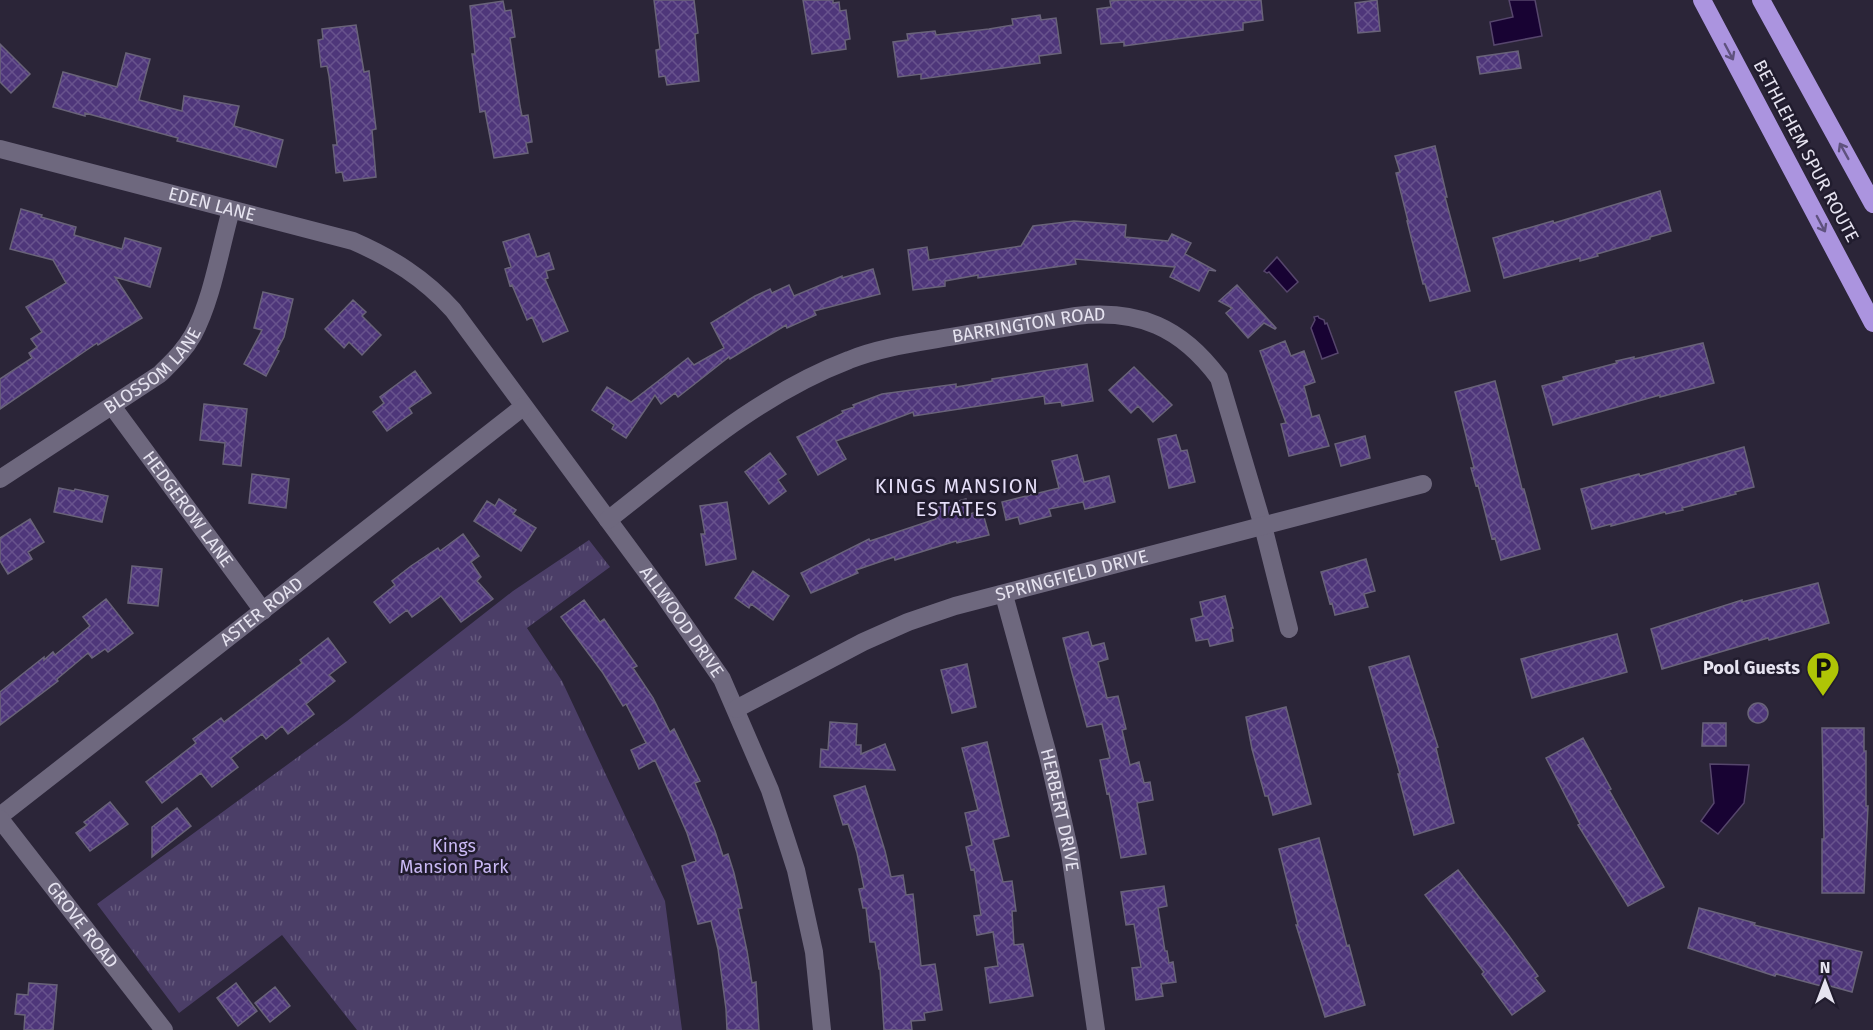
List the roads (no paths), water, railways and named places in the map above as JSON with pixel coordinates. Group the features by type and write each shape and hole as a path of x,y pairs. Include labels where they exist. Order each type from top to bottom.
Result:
{"highway":[{"name":"BETHLEHEM SPUR ROUTE","path":"1702,0 1873,323"},
{"name":"BETHLEHEM SPUR ROUTE","path":"1761,0 1873,204"}],"street":[{"name":"EDEN LANE","path":"0,149 353,242 384,255 417,276"},
{"name":"BLOSSOM LANE","path":"0,478 160,375 177,357 192,337 202,315 231,210"},
{"name":"ALLWOOD DRIVE","path":"417,276 453,310 722,678 770,790 796,870 814,952 822,1030"},
{"name":"BARRINGTON ROAD","path":"608,520 741,417 776,394 850,359 890,347 1099,313 1123,315 1157,325 1188,343 1205,359 1219,378 1263,526 1289,629"},
{"name":"HEDGEROW LANE","path":"112,406 263,610"},
{"name":"ASTER ROAD","path":"0,818 523,407"},
{"name":"SPRINGFIELD DRIVE","path":"736,709 863,642 908,622 955,606 1423,484"},
{"name":"HERBERT DRIVE","path":"1004,595 1048,755 1070,853 1096,1030"},
{"name":"GROVE ROAD","path":"0,818 156,1027"}],"place":[{"name":"Pool Guests","path":"1823,697"}],"district":[{"name":"KINGS MANSION ESTATES","path":"957,498"}],"park label":[{"name":"Kings Mansion Park","path":"454,856"}]}
